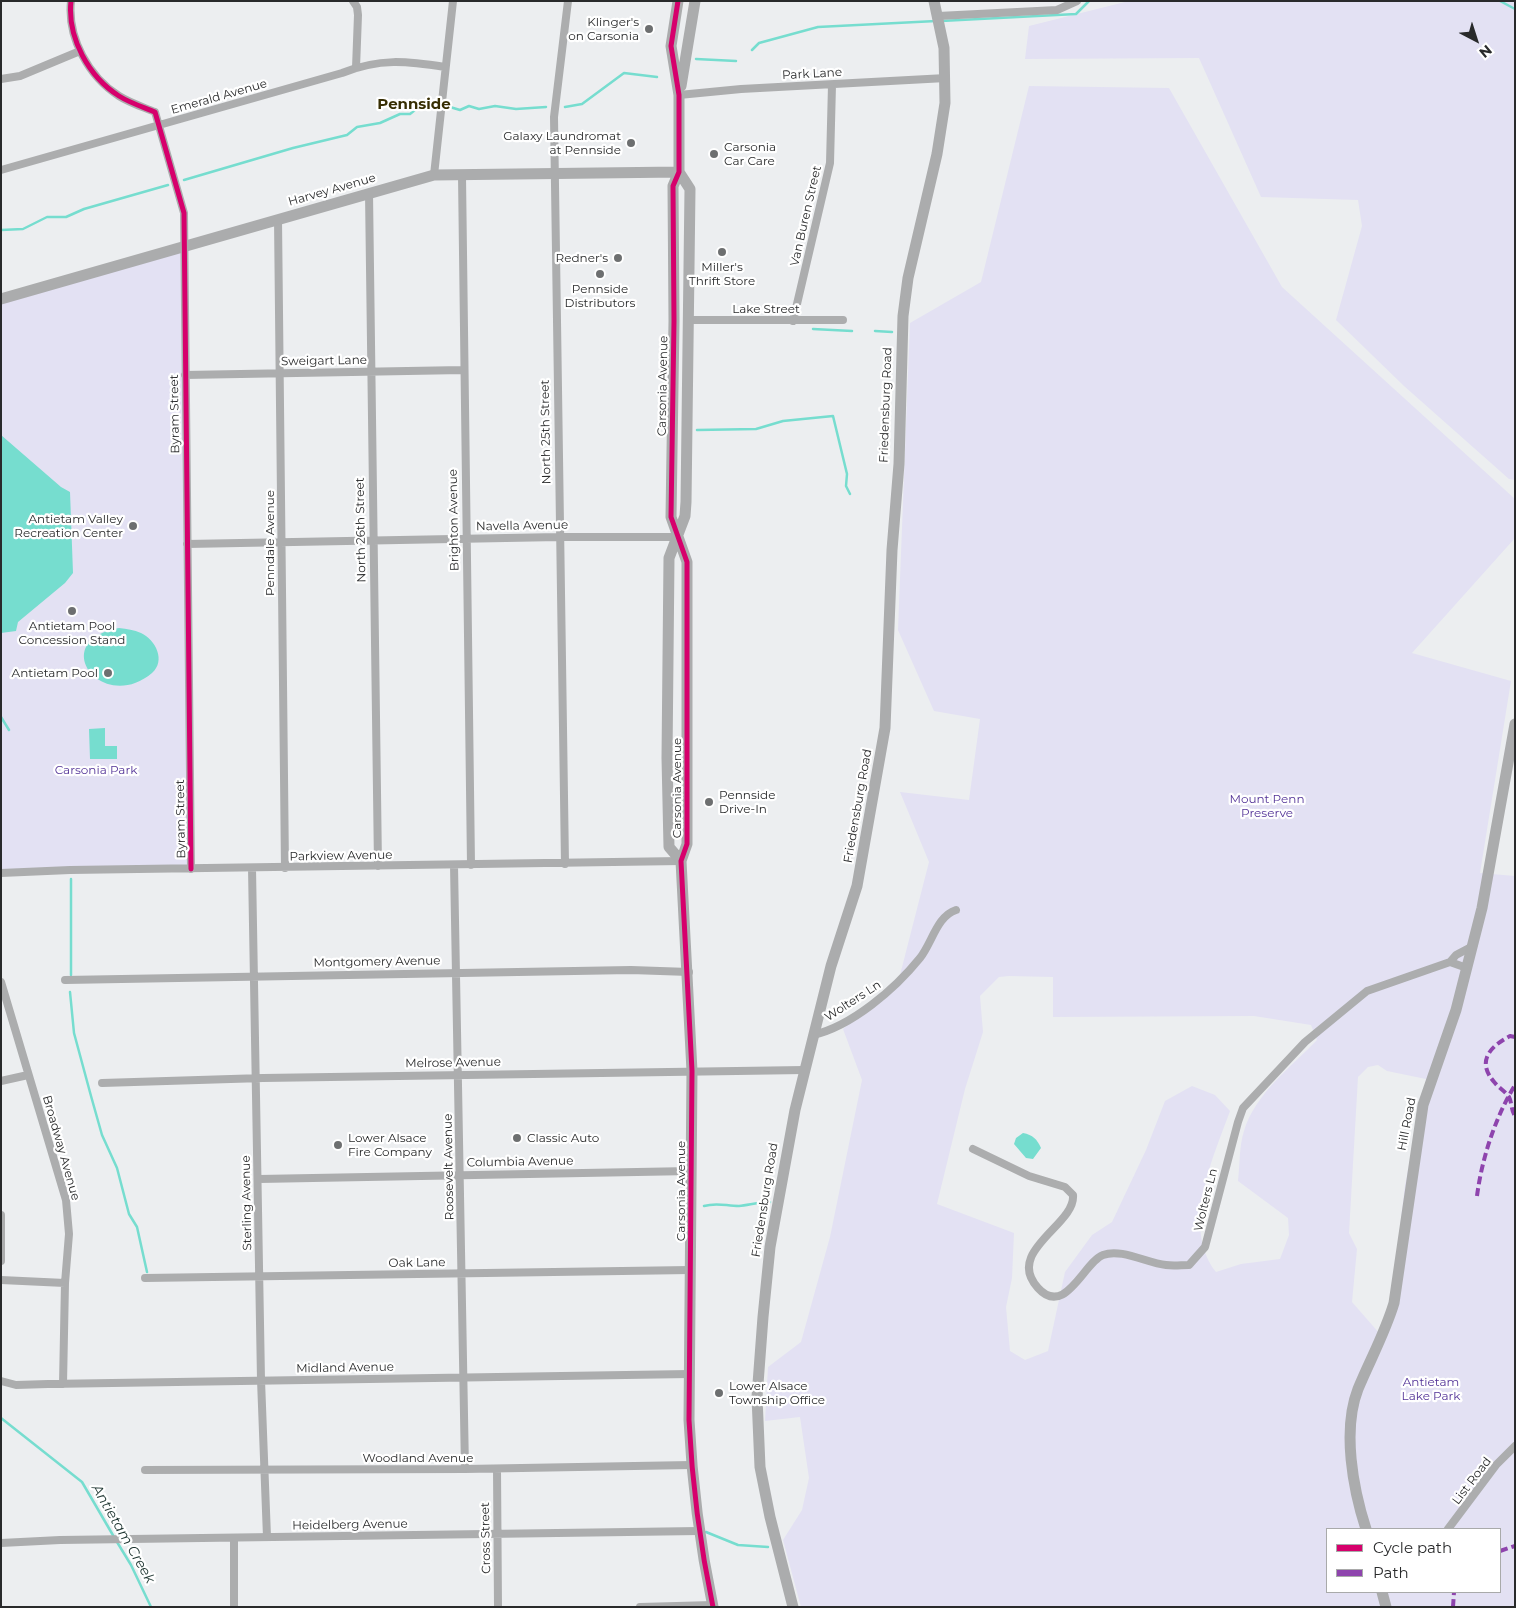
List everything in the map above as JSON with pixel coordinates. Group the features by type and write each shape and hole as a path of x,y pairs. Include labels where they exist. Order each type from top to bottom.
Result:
{"street":[{"name":"Byram Street","path":"71,1 71,20 80,51 96,76 110,90 127,101 154,112 184,213 186,245 184,375 191,869"},
{"path":"354,1 358,15 356,68"},
{"path":"434,175 453,1"},
{"name":"North 25th Street","path":"565,864 554,114 568,1"},
{"name":"Carsonia Avenue","path":"678,1 671,46 679,95 679,172 673,186 674,320 671,517 687,562 687,844 682,861 689,972 692,1071 691,1465 699,1531 713,1606"},
{"name":"Carsonia Avenue","path":"679,95 695,1"},
{"name":"Friedensburg Road","path":"793,1607 764,1489 758,1440 757,1397 770,1247 784,1162 804,1070 831,966 857,886 883,747 888,704 890,584 899,464 903,316 908,278 943,125 946,78 944,48 934,1"},
{"path":"938,16 1057,10 1077,1"},
{"path":"1,79 29,72 80,51"},
{"name":"Emerald Avenue","path":"1,170 159,126 370,63 400,61 446,66"},
{"name":"Park Lane","path":"679,95 741,88 946,78"},
{"name":"Van Buren Street","path":"793,321 830,163 832,84"},
{"name":"Harvey Avenue","path":"1,300 110,270 186,245 434,175 679,172"},
{"name":"Carsonia Avenue","path":"679,172 690,189 690,320 685,516 669,558 667,758 669,848 682,861"},
{"name":"Brighton Avenue","path":"462,176 463,370 471,865"},
{"name":"North 26th Street","path":"369,193 378,866"},
{"name":"Penndale Avenue","path":"278,219 285,868"},
{"name":"Lake Street","path":"690,320 843,320"},
{"name":"Sweigart Lane","path":"184,375 463,370"},
{"name":"Navella Avenue","path":"187,544 466,538 677,537"},
{"name":"Hill Road","path":"1366,1528 1353,1480 1352,1418 1358,1390 1386,1328 1394,1303 1423,1105 1450,1027 1473,946 1491,861 1515,724"},
{"name":"Parkview Avenue","path":"1,873 70,870 682,861"},
{"name":"Roosevelt Avenue","path":"454,865 465,1469"},
{"name":"Sterling Avenue","path":"252,868 259,1179 261,1380 266,1537"},
{"name":"Wolters Ln","path":"813,1035 826,1032 891,990 922,956 944,918 956,910"},
{"path":"1467,968 1450,962 1456,955 1473,946"},
{"name":"Wolters Ln","path":"974,1149 1029,1176 1065,1187 1073,1195 1071,1207 1038,1246 1030,1262 1028,1272 1040,1291 1046,1295 1053,1296 1066,1292 1104,1254 1117,1254 1165,1265 1189,1265 1206,1247 1238,1122 1244,1108 1306,1042 1367,991 1450,962"},
{"name":"Montgomery Avenue","path":"65,980 254,975 631,970 689,972"},
{"name":"Broadway Avenue","path":"1,982 66,1200 69,1234 65,1283 63,1384"},
{"name":"Melrose Avenue","path":"102,1083 256,1078 804,1070"},
{"path":"1,1082 28,1075"},
{"name":"Columbia Avenue","path":"259,1179 691,1171"},
{"path":"1,1215 1,1261"},
{"name":"Oak Lane","path":"145,1278 690,1270"},
{"path":"1,1280 65,1283"},
{"name":"Midland Avenue","path":"1,1381 16,1385 690,1374"},
{"name":"List Road","path":"1449,1528 1496,1466 1515,1446"},
{"name":"Woodland Avenue","path":"145,1470 497,1469 691,1465"},
{"name":"Cross Street","path":"497,1469 498,1607"},
{"name":"Heidelberg Avenue","path":"1,1543 105,1539 699,1531"},
{"path":"234,1538 234,1607"},
{"path":"1382,1593 1386,1607"},
{"path":"640,1607 713,1606"}],"green space":[{"path":"1129,1 1515,1 1515,480 1509,479 1404,386 1336,320 1362,226 1358,200 1261,197 1199,58 1025,59 1029,26"},
{"path":"1029,86 1169,88 1282,287 1515,499 1515,538 1412,653 1511,681 1480,873 1515,876 1515,1607 801,1607 783,1540 802,1510 809,1478 800,1417 765,1421 768,1367 801,1342 830,1237 862,1080 843,1029 900,975 929,862 900,792 969,800 980,719 934,711 898,630 910,323 981,282","holes":["999,977 1053,977 1053,1017 1254,1016 1311,1025 1317,1040 1285,1071 1256,1105 1249,1118 1241,1143 1238,1181 1288,1218 1289,1235 1280,1259 1241,1264 1216,1272 1206,1254 1201,1234 1204,1192 1209,1171 1230,1111 1215,1095 1192,1086 1165,1101 1146,1150 1112,1222 1092,1235 1065,1272 1048,1351 1025,1360 1010,1351 1006,1307 1012,1278 1014,1233 937,1204 965,1089 983,1032 980,996","1378,1065 1387,1071 1426,1079 1405,1185 1391,1303 1380,1334 1352,1302 1357,1249 1349,1233 1358,1077 1368,1067"]},
{"name":"Carsonia Park","path":"185,245 191,869 1,870 1,299"}],"shaded area":[{"path":"1,435 61,487 70,492 73,573 65,583 18,622 16,631 1,633"},
{"path":"119,628 136,631 146,636 155,646 159,657 156,668 152,673 133,684 115,686 100,681 89,671 84,659 86,646 97,635"},
{"path":"105,728 105,746 117,746 117,759 90,759 89,729"},
{"path":"1023,1133 1034,1138 1041,1148 1033,1159 1026,1158 1014,1144 1016,1138"}],"waterway":[{"path":"941,21 1076,14 1089,1"},
{"path":"1500,1 1515,9"},
{"path":"752,50 759,43 818,27 936,21"},
{"path":"696,59 736,61"},
{"path":"565,107 582,104 624,73 657,77"},
{"path":"184,180 293,148 347,135 357,127 380,123 400,114 410,114 420,106 432,108"},
{"path":"450,107 460,110 469,106 479,109 495,106 516,109 546,107"},
{"path":"1,230 23,229 47,217 66,217 84,209 168,185"},
{"path":"813,329 852,331"},
{"path":"875,331 892,332"},
{"path":"697,430 756,429 783,421 833,416 847,474 846,486 850,494"},
{"path":"1,717 9,730"},
{"path":"71,879 71,975"},
{"path":"70,992 74,1033 91,1096 102,1135 117,1168 129,1214 137,1227 147,1272"},
{"path":"704,1206 717,1204 739,1206 770,1202"},
{"name":"Antietam Creek","path":"1,1418 82,1482 114,1537"},
{"path":"706,1532 738,1545 768,1547"},
{"name":"Antietam Creek","path":"117,1542 131,1565 151,1607"}],"marked path":[{"path":"1515,1037 1510,1036 1496,1045 1491,1050 1486,1062 1489,1075 1509,1097 1515,1116"},
{"path":"1477,1196 1482,1167 1490,1139 1501,1111 1515,1085"},
{"path":"1501,1551 1515,1546"},
{"path":"1453,1607 1454,1593"}],"cycle path":[{"path":"71,1 73,29 77,42 82,55 98,78 119,96 155,112 184,213 191,869"},
{"path":"678,1 671,46 679,95 679,172 673,186 674,321 671,517 687,562 687,844 681,861 692,1071 689,1420 697,1514 713,1607"}],"place":[{"name":"Klinger's on Carsonia","path":"649,29"},
{"name":"Galaxy Laundromat at Pennside","path":"631,143"},
{"name":"Carsonia Car Care","path":"714,154"},
{"name":"Miller's Thrift Store","path":"722,252"},
{"name":"Redner's","path":"618,258"},
{"name":"Pennside Distributors","path":"600,274"},
{"name":"Antietam Valley Recreation Center","path":"133,526"},
{"name":"Antietam Pool Concession Stand","path":"72,611"},
{"name":"Antietam Pool","path":"108,673"},
{"name":"Pennside Drive-In","path":"709,802"},
{"name":"Classic Auto","path":"517,1138"},
{"name":"Lower Alsace Fire Company","path":"338,1145"},
{"name":"Lower Alsace Township Office","path":"719,1393"}],"district":[{"name":"Pennside","path":"414,105"}],"park label":[{"name":"Mount Penn Preserve","path":"1267,806"},
{"name":"Antietam Lake Park","path":"1431,1389"}]}
